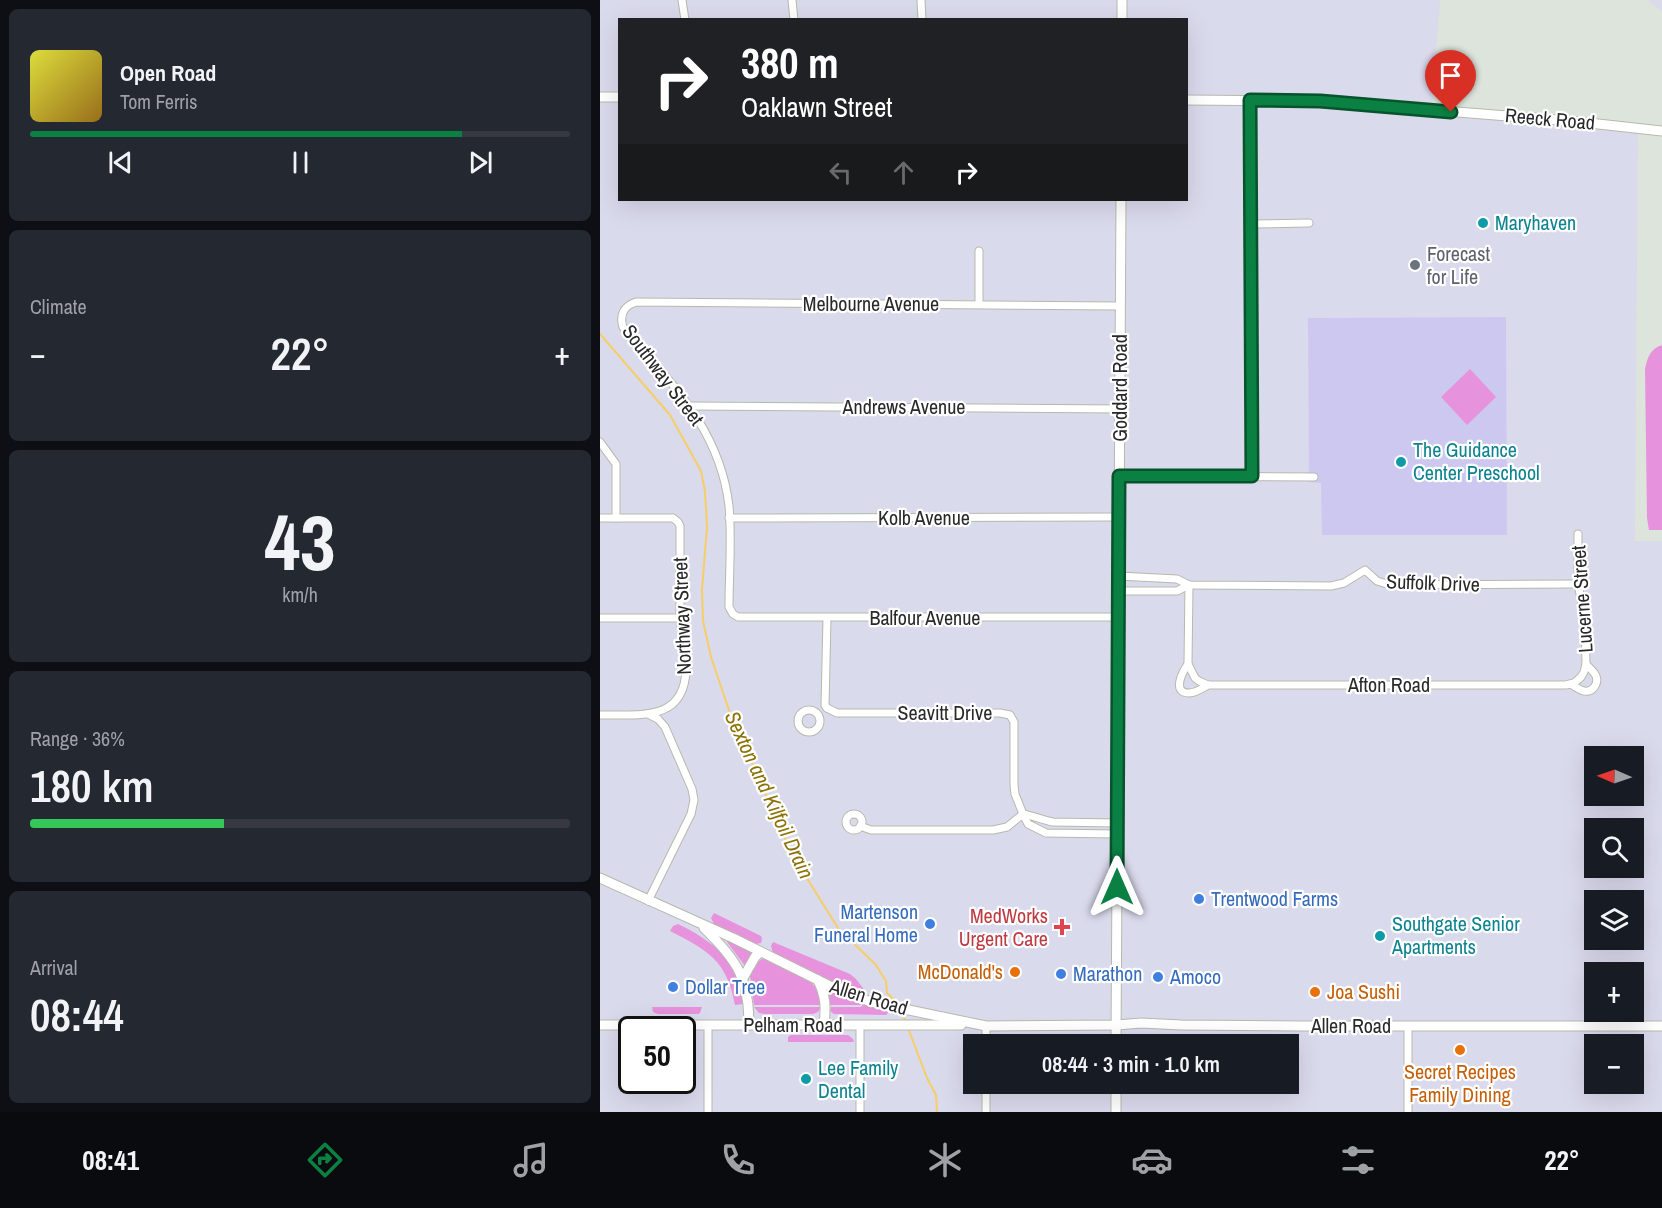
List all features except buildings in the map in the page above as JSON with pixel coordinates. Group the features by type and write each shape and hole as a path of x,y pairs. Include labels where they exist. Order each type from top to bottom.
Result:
{"main road":[{"path":"1122,0 1122,18"},
{"path":"600,97 618,97"},
{"name":"Reeck Road","path":"1188,100 1320,101 1571,121 1662,131"},
{"name":"Goddard Road","path":"1117,1034 1121,201"},
{"name":"Allen Road","path":"600,878 856,997 986,1026 1146,1023 1662,1026"},
{"name":"Allen Road","path":"700,924 724,947 743,978 749,1004 749,1025"},
{"path":"743,978 760,952"},
{"path":"818,980 826,1002 824,1025"},
{"name":"Pelham Road","path":"600,1025 920,1024 986,1026"},
{"path":"1116,1094 1116,1112"}],"street":[{"path":"682,0 685,18"},
{"path":"792,0 794,18"},
{"path":"921,0 922,18"},
{"path":"1250,100 1252,476"},
{"path":"1251,224 1309,223"},
{"path":"979,251 979,304"},
{"name":"Melbourne Avenue","path":"624,310 636,302 1120,306"},
{"name":"Southway Street","path":"624,310 621,317 623,327 689,405 706,432 718,460 726,490 729,518 729,607 733,614"},
{"name":"Andrews Avenue","path":"689,405 1120,409"},
{"path":"600,442 616,464 616,518 600,518"},
{"path":"1119,476 1314,477"},
{"name":"Kolb Avenue","path":"729,518 1119,517"},
{"name":"Northway Street","path":"600,715 648,714 668,708 679,696 684,686 686,670 680,618 680,526 673,518 616,518"},
{"name":"Lucerne Street","path":"1570,684 1581,677 1586,664 1585,620 1578,584 1578,534"},
{"name":"Suffolk Drive","path":"1119,591 1176,591 1189,585 1331,586 1344,583 1365,570 1377,581 1390,585 1578,584"},
{"name":"Suffolk Drive","path":"1118,576 1177,579 1189,585"},
{"path":"1188,664 1189,585"},
{"name":"Balfour Avenue","path":"733,614 742,618 1118,617"},
{"path":"600,618 680,618"},
{"path":"818,715 827,708 825,705 827,618"},
{"name":"Afton Road","path":"1209,685 1191,693 1184,692 1180,687 1182,673 1188,664 1195,678 1209,685 1570,684 1585,692 1595,687"},
{"name":"Lucerne Street","path":"1586,664 1596,676 1595,687"},
{"name":"Seavitt Drive","path":"827,708 837,713 1000,713 1010,715 1015,726 1015,794 1023,814"},
{"path":"648,714 658,719 665,727 692,789 694,800 691,814 648,901"},
{"path":"860,826 871,830 993,830 1007,827 1023,814 1053,822 1118,823"},
{"path":"1023,814 1028,824 1046,833 1117,834"},
{"path":"708,1025 708,1112"},
{"path":"860,1025 861,1112"},
{"path":"986,1026 986,1034"},
{"path":"1408,1026 1408,1112"},
{"path":"986,1094 986,1112"}],"shaded area":[{"path":"1440,0 1648,0 1662,12 1662,541 1635,541 1638,128 1432,111"},
{"path":"1506,317 1507,535 1322,535 1321,483 1309,482 1308,318"},
{"path":"1662,345 1662,530 1649,530 1645,369 1650,354"},
{"path":"1470,369 1496,397 1467,425 1441,397"},
{"path":"714,913 761,936 761,943 756,944 714,924 711,918"},
{"path":"678,924 702,937 723,955 737,976 742,989 743,1004 735,1005 727,977 713,958 695,944 670,931"},
{"path":"728,940 752,952 745,966 727,942"},
{"path":"773,942 850,974 866,992 863,995 856,993 773,953 771,946"},
{"path":"764,958 812,983 820,994 821,1005 754,1005 750,976 757,962"},
{"path":"828,991 861,1003 860,1005 830,1005"},
{"path":"863,1004 888,1013 886,1015 834,1014 830,1011 831,1007 861,1007"},
{"path":"652,1007 702,1007 698,1014 658,1014 653,1012"},
{"path":"754,1007 821,1007 813,1014 765,1014 759,1013"},
{"path":"791,1035 848,1035 854,1042 788,1042 788,1037"}],"waterway":[{"name":"Sexton and Kilfoil Drain","path":"600,334 670,415 701,471 705,491 707,527 702,589 703,621 711,657 739,740 753,765 783,834 791,850 799,858 808,880 838,928 876,965 886,981 887,993 898,1001 899,1006"},
{"name":"Sexton and Kilfoil Drain","path":"901,1011 906,1022"},
{"name":"Sexton and Kilfoil Drain","path":"908,1028 936,1095 937,1112"}],"place":[{"name":"Maryhaven","path":"1483,223"},
{"name":"Forecast for Life","path":"1415,265"},
{"name":"The Guidance Center Preschool","path":"1401,462"},
{"name":"Trentwood Farms","path":"1199,899"},
{"name":"Martenson Funeral Home","path":"930,924"},
{"name":"MedWorks Urgent Care","path":"1062,927"},
{"name":"Southgate Senior Apartments","path":"1380,936"},
{"name":"McDonald's","path":"1015,972"},
{"name":"Marathon","path":"1061,974"},
{"name":"Amoco","path":"1158,977"},
{"name":"Dollar Tree","path":"673,987"},
{"name":"Joa Sushi","path":"1315,992"},
{"name":"Secret Recipes Family Dining","path":"1460,1050"},
{"name":"Lee Family Dental","path":"806,1079"}],"route":[{"path":"1117,887 1119,476 1252,476 1250,100 1320,101 1451,112"}]}
